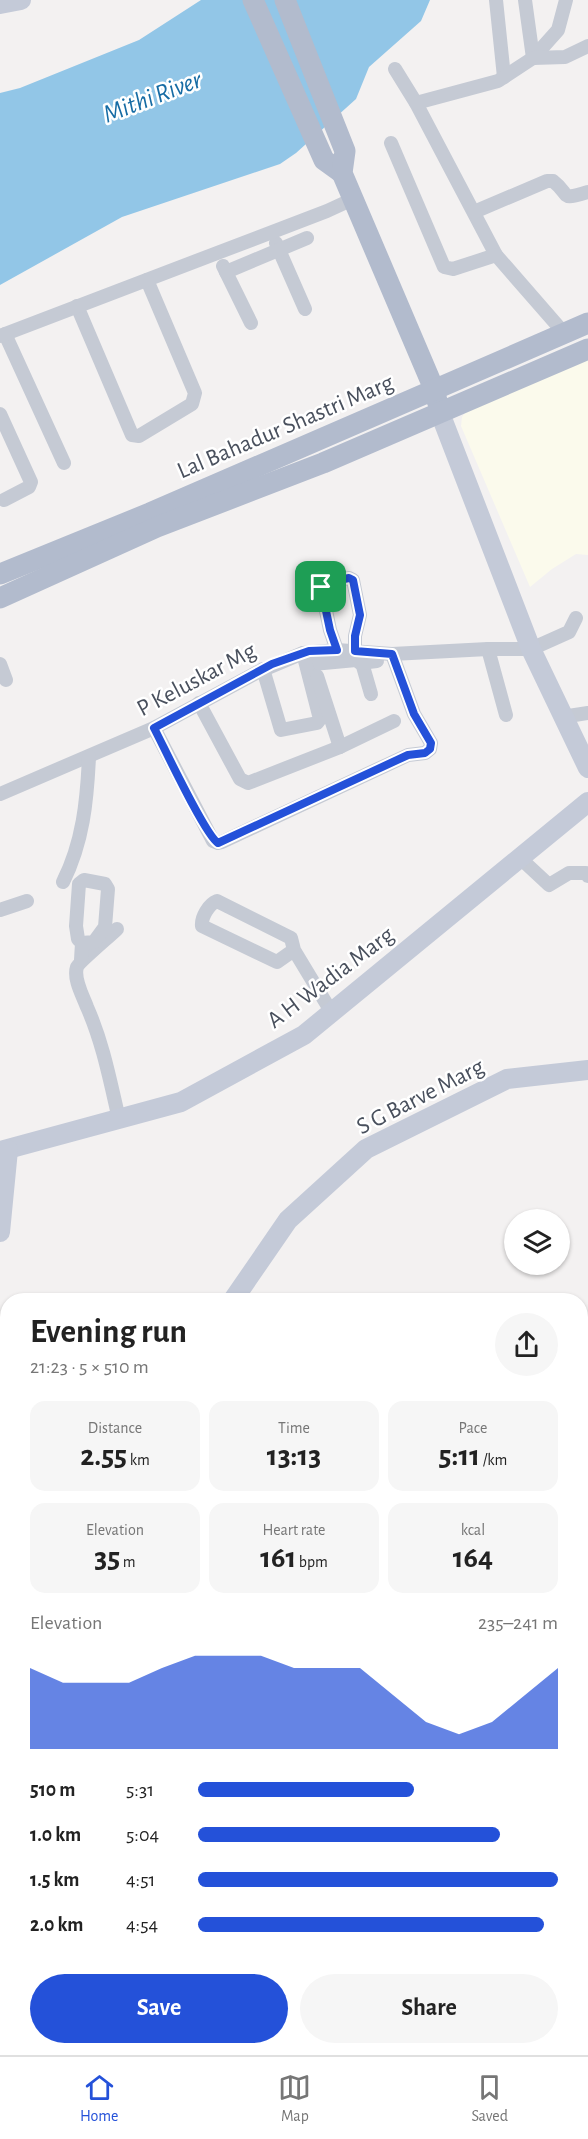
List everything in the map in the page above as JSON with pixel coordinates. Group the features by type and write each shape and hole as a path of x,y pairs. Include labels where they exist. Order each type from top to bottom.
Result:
{"main road":[{"path":"254,0 324,160 342,173"},
{"path":"285,0 345,151 342,173 434,389 440,413"},
{"name":"Lal Bahadur Shastri Marg","path":"0,598 314,441 588,322"},
{"name":"Lal Bahadur Shastri Marg","path":"0,574 323,463 588,349"},
{"path":"314,441 323,463"}],"street":[{"path":"0,4 21,0"},
{"path":"496,0 504,77"},
{"path":"525,0 533,58"},
{"path":"416,103 498,81 533,58 558,30 566,0"},
{"path":"533,58 565,57 588,45"},
{"path":"395,69 416,103 496,255 564,333"},
{"path":"391,143 444,267 453,269 496,255"},
{"path":"474,212 547,181 553,181 564,194 571,197 588,192"},
{"path":"63,463 2,335 353,199"},
{"path":"271,232 305,309"},
{"path":"226,272 307,238"},
{"path":"217,253 251,323"},
{"path":"77,306 132,435 139,436 192,404 195,393 147,280"},
{"path":"440,413 531,649 588,768"},
{"path":"0,414 31,482 28,487 4,500"},
{"path":"337,650 330,630 321,587 324,583 349,578 353,580 360,615 355,636 358,655 371,694"},
{"path":"531,649 569,632 576,618"},
{"path":"488,649 506,715"},
{"name":"P Keluskar Mg","path":"0,794 154,728 260,670 308,656 337,650 358,655 531,649"},
{"path":"154,728 213,841 222,842 408,755 425,753 430,749 431,743 414,714 392,654"},
{"path":"308,656 356,660 358,655"},
{"path":"358,655 378,661"},
{"path":"260,670 282,730 316,723 320,719 308,656"},
{"path":"308,656 340,747"},
{"path":"0,664 6,680"},
{"path":"260,670 276,730"},
{"path":"200,703 240,779 248,783 340,747 394,721"},
{"path":"562,717 588,713"},
{"path":"63,882 75,858 85,810 89,757"},
{"name":"A H Wadia Marg","path":"4,1150 181,1102 304,1035 588,802"},
{"path":"520,858 549,885 569,873 587,874"},
{"path":"0,910 27,900"},
{"path":"294,950 277,962 202,926 202,921 211,904 217,901 291,938 294,950 332,1013"},
{"path":"81,960 101,946 117,929"},
{"path":"82,943 81,960 76,969 80,989 94,1022 119,1119"},
{"name":"S G Barve Marg","path":"238,1293 288,1220 366,1149 507,1079 588,1070"},
{"path":"0,1232 4,1150"}],"shaded area":[{"path":"588,359 588,555 576,554 552,569 530,587 461,426 462,417 467,410"}],"water":[{"name":"Mithi River","path":"201,0 430,0 421,21 369,67 356,99 296,153 280,164 122,217 0,285 0,93 20,88 139,40"}],"route":[{"path":"349,578 353,580 360,615 355,636 355,651 392,654 414,714 431,743 431,747 425,753 408,755 222,842 213,841 154,728 272,664 309,651 337,650 330,630 321,587 324,583 349,578"}]}
